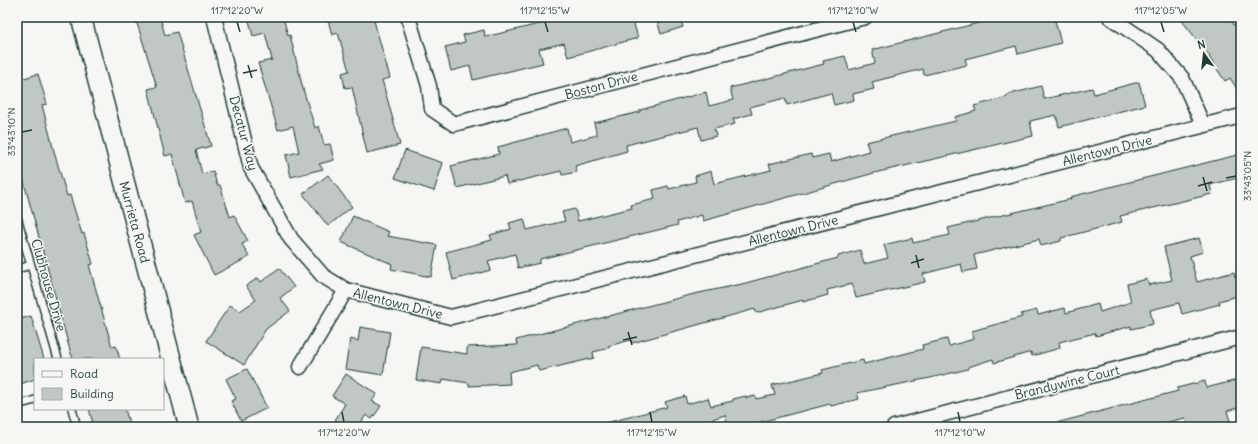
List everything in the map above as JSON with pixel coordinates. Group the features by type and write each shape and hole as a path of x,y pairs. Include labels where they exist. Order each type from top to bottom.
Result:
{"main road":[{"name":"Murrieta Road","path":"80,17 189,427"}],"street":[{"name":"Decatur Way","path":"214,17 251,168 291,239 323,276 346,290"},
{"name":"Boston Drive","path":"408,17 429,86 432,109 454,124 865,17"},
{"path":"1110,17 1158,50 1182,78 1203,125"},
{"name":"Allentown Drive","path":"346,290 452,317 1241,116"},
{"path":"300,367 346,290"},
{"name":"Brandywine Court","path":"894,427 1241,338"}],"lane":[{"name":"Clubhouse Drive","path":"17,217 58,358"},
{"path":"17,269 32,265"},
{"path":"17,405 34,400"},
{"path":"72,410 77,427"}],"building":[{"path":"135,17 160,17 165,35 177,32 211,146 196,150 202,174 213,171 217,185 220,185 230,217 234,215 248,241 242,244 249,257 214,275 194,235 201,232 192,201 185,203 172,154 165,156 148,89 157,87"},
{"path":"248,17 283,17 288,36 290,35 303,89 315,128 319,126 324,145 330,144 334,160 319,164 323,169 291,177 286,155 299,152 293,126 278,130 258,63 272,60 265,33 253,36"},
{"path":"339,17 373,17 390,78 382,80 400,145 367,153 352,87 345,88 342,73 349,71 338,33 332,35 328,20"},
{"path":"559,17 632,17 638,38 568,57 564,43 539,49 543,63 473,80 470,66 451,71 445,47 465,42 463,35 484,30 485,37 560,19"},
{"path":"656,17 680,17 683,27 661,34"},
{"path":"1002,17 1054,17 1061,43 1018,54 1016,46 965,59 967,65 924,75 923,69 872,82 874,89 853,94 854,100 834,105 831,93 787,105 785,98 750,107 752,114 733,119 735,124 714,129 716,136 701,140 698,127 626,145 627,151 575,166 577,172 562,175 561,171 507,184 505,176 457,188 451,166 499,154 498,147 567,128 570,142 597,135 594,123 640,112 640,110 706,92 709,106 733,100 730,88 824,64 823,61 845,56 849,70 875,63 872,50"},
{"path":"1179,17 1228,17 1241,34 1241,95 1230,78 1225,81 1209,57 1210,56"},
{"path":"38,74 47,104 42,105 55,155 67,196 70,195 82,234 84,233 93,264 89,265 112,347 116,346 120,358 73,358 71,354 17,157 17,80"},
{"path":"1139,82 1145,105 1059,127 1056,115 1030,121 1033,136 874,173 703,221 702,215 677,222 678,225 540,259 540,263 518,268 515,254 488,261 491,270 453,280 446,252 492,240 490,235 511,229 509,223 524,219 527,230 565,221 562,212 575,209 578,221 632,208 631,205 655,199 653,190 668,186 669,189 696,182 695,176 711,171 714,184 771,170 769,164 811,154 812,158 829,154 831,162 869,151 866,142 956,121 955,117 976,111 974,106 1041,86 1044,99 1092,88 1094,94"},
{"path":"405,150 443,163 434,191 395,178"},
{"path":"1241,154 1241,177 1210,185 1212,194 1120,216 1122,222 1061,238 1061,241 1041,246 1039,239 974,255 977,269 963,272 961,264 923,274 925,282 856,298 852,284 827,290 828,295 803,302 803,300 756,313 755,309 632,343 631,340 608,346 609,348 593,352 594,358 539,371 537,365 509,372 510,384 469,386 469,383 443,379 442,384 416,380 421,347 467,354 467,347 517,345 516,340 694,294 742,284 838,258 838,256 860,250 864,264 888,258 884,245 912,238 913,243 950,235 948,228 1071,199 1070,197"},
{"path":"328,175 352,207 328,226 303,194"},
{"path":"353,216 389,232 387,236 437,245 431,277 391,269 392,264 341,242"},
{"path":"1199,238 1203,252 1190,256 1197,282 1234,272 1235,277 1241,275 1241,295 1219,301 1220,304 1182,314 1179,303 1150,310 1153,324 1131,329 1131,326 1096,336 1095,333 1059,342 1060,348 1032,356 1031,352 994,363 993,359 968,367 968,369 857,393 859,399 831,406 830,404 741,427 740,424 728,427 725,415 693,425 694,427 606,427 606,423 667,407 665,402 685,396 687,404 708,398 711,406 733,401 733,399 746,396 746,398 755,396 756,399 775,395 772,385 823,373 822,370 863,360 864,364 923,349 922,345 947,339 949,346 974,339 972,331 1022,317 1021,314 1037,310 1038,315 1065,308 1066,313 1098,304 1100,312 1131,302 1127,284 1147,279 1149,285 1172,280 1164,247"},
{"path":"279,268 294,287 280,298 290,311 266,329 244,365 206,341 230,305 240,311 256,300 246,286 258,278 261,282"},
{"path":"31,316 44,358 34,358 34,379 17,385 17,320"},
{"path":"360,327 390,332 383,375 345,369 350,339 358,341"},
{"path":"247,369 267,408 241,421 231,401 236,399 226,379"},
{"path":"346,374 377,394 372,401 381,406 372,419 366,415 358,427 346,427 335,420 345,404 332,396"},
{"path":"1241,379 1241,407 1227,411 1230,421 1205,427 1187,427 1185,418 1147,427 1057,427 1056,423 1178,391 1177,388 1205,381 1206,388"},
{"path":"89,410 125,410 130,427 94,427"}]}
